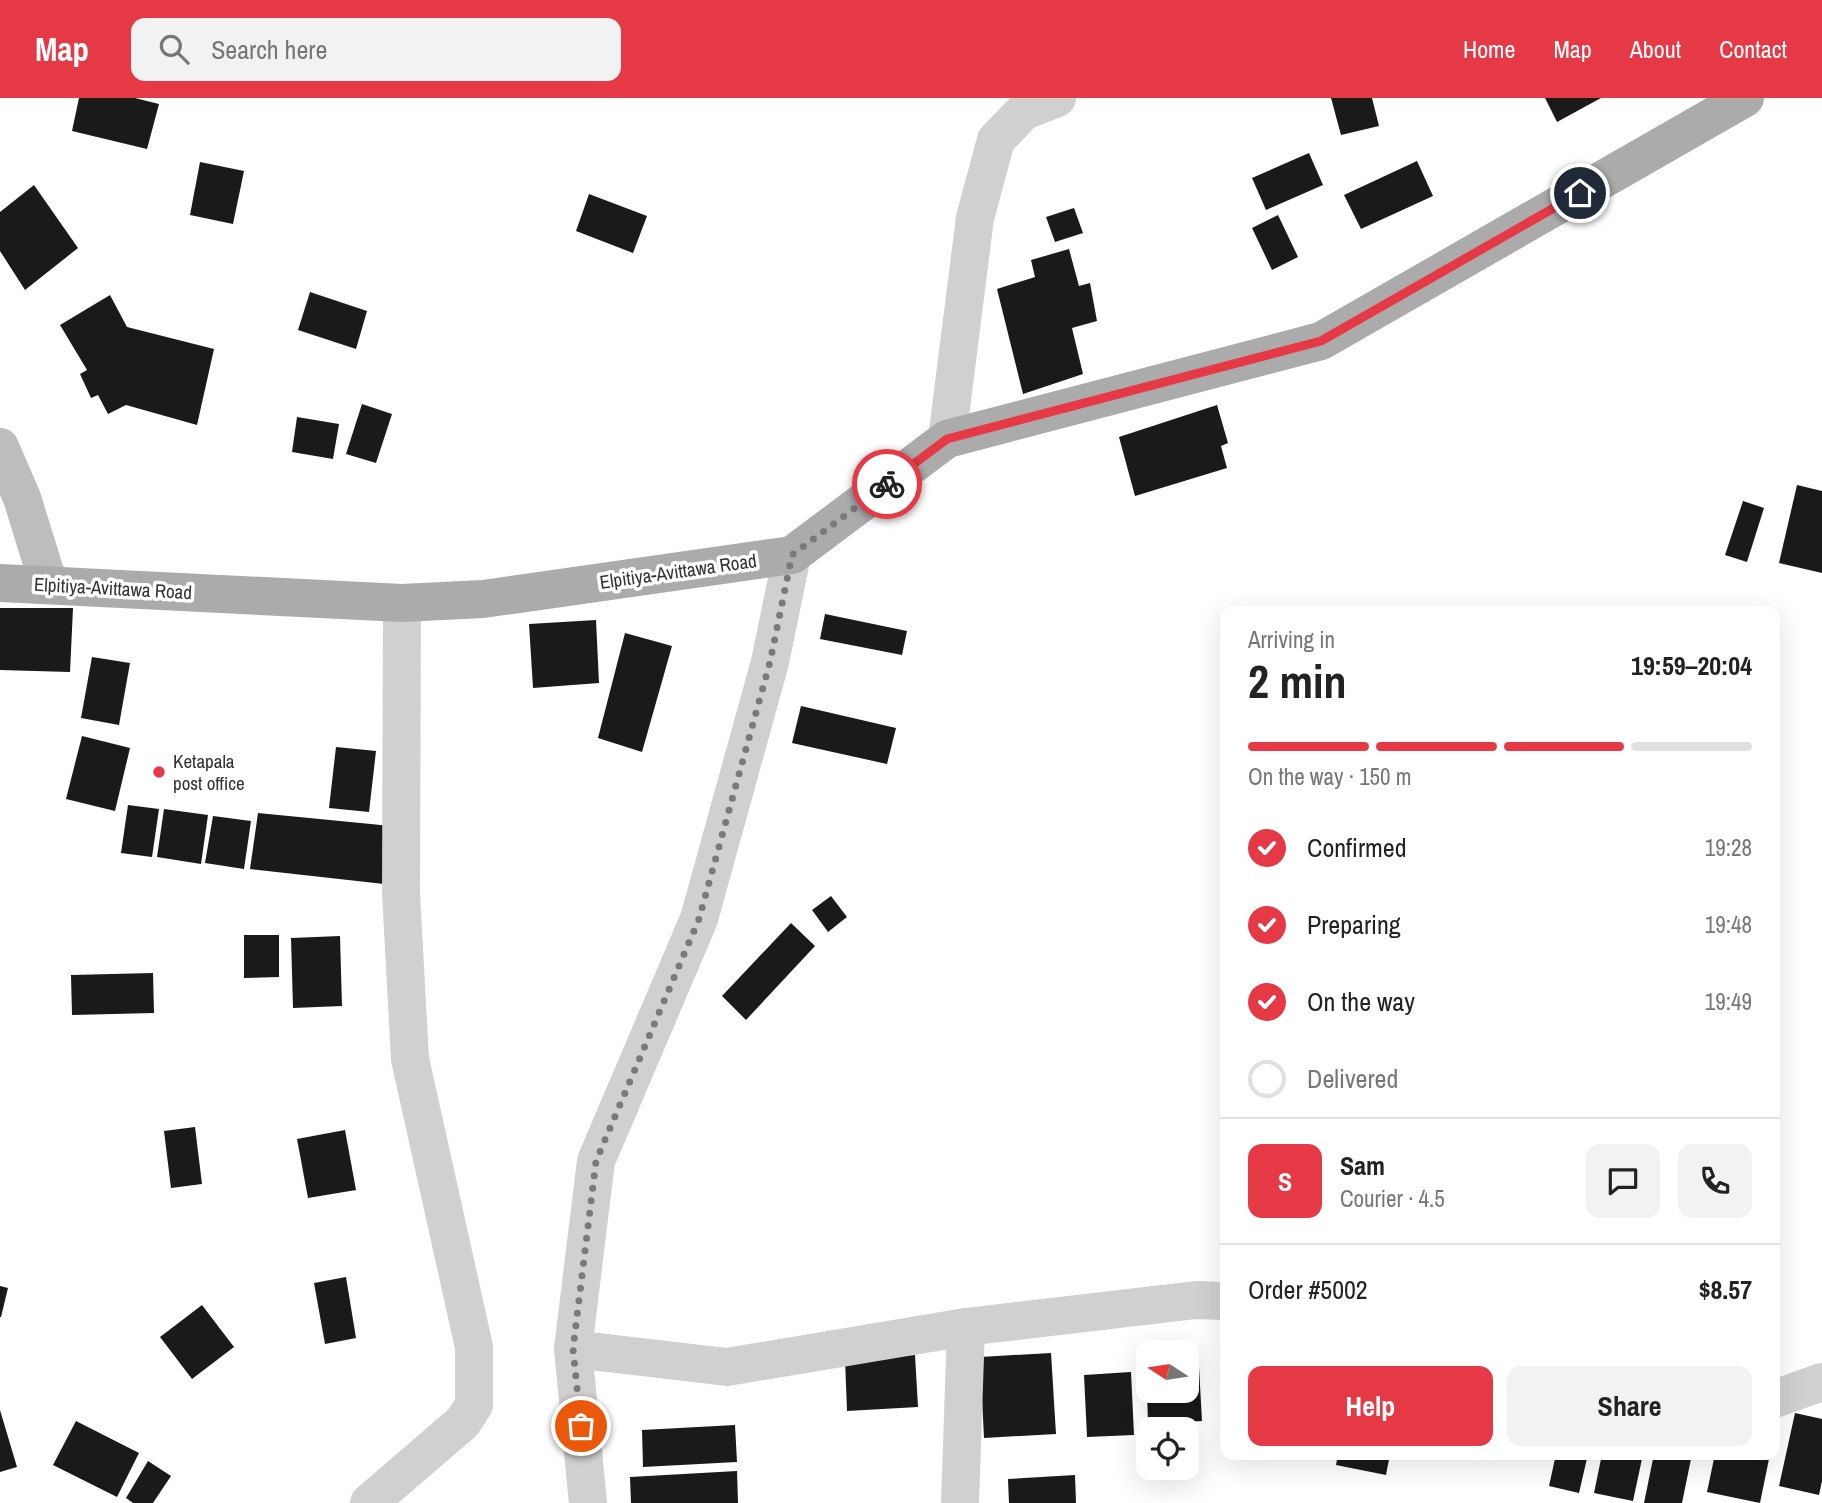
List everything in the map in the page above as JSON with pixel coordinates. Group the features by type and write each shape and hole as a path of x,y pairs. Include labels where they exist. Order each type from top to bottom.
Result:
{"main road":[{"name":"Elpitiya-Avittawa Road","path":"0,583 402,603 483,599 792,555 947,439 1321,341 1745,98"},
{"path":"0,447 22,498 50,585"}],"street":[{"path":"947,439 975,218 996,140 1024,111 1058,98"},
{"path":"588,1503 573,1349 596,1161 699,919 770,662 792,555"},
{"path":"369,1503 463,1422 474,1405 474,1348 410,1059 401,893 402,603"},
{"path":"573,1349 727,1367 966,1327 1196,1300 1220,1301"},
{"path":"960,1503 966,1327"},
{"path":"1780,1397 1822,1382"}],"building":[{"path":"79,98 135,98 159,104 147,149 72,131"},
{"path":"1331,98 1372,98 1379,126 1341,135"},
{"path":"1545,98 1601,98 1557,122"},
{"path":"1309,153 1323,185 1266,210 1252,178"},
{"path":"1417,161 1433,196 1361,229 1344,195"},
{"path":"200,162 244,171 233,224 190,215"},
{"path":"34,185 78,248 25,290 0,251 0,212"},
{"path":"589,194 647,216 633,253 576,231"},
{"path":"1074,208 1083,233 1055,242 1046,217"},
{"path":"1278,215 1298,257 1272,270 1252,228"},
{"path":"1069,249 1079,286 1090,283 1097,321 1072,328 1083,374 1023,394 997,289 1035,277 1031,260"},
{"path":"310,292 367,311 356,349 298,330"},
{"path":"110,295 127,327 214,349 197,425 126,405 108,414 98,395 91,398 80,374 87,370 60,325"},
{"path":"362,404 392,414 376,463 346,454"},
{"path":"1217,405 1228,443 1221,446 1227,468 1135,496 1119,437"},
{"path":"297,417 339,424 333,459 292,452"},
{"path":"1797,485 1822,491 1822,573 1779,563"},
{"path":"1743,501 1764,508 1747,562 1725,555"},
{"path":"0,608 73,608 70,672 0,670"},
{"path":"825,614 907,631 902,655 820,639"},
{"path":"596,620 599,683 533,688 529,624"},
{"path":"625,633 672,646 642,752 598,738"},
{"path":"92,657 130,663 119,725 81,718"},
{"path":"801,706 896,728 887,764 792,743"},
{"path":"82,736 130,748 115,811 66,799"},
{"path":"336,747 376,751 369,812 329,808"},
{"path":"128,805 159,809 152,857 121,853"},
{"path":"164,809 208,815 201,864 157,857"},
{"path":"258,813 391,826 384,884 250,869"},
{"path":"213,816 251,821 244,869 205,863"},
{"path":"831,896 847,917 828,932 812,910"},
{"path":"791,923 815,946 746,1020 722,996"},
{"path":"244,935 279,935 279,977 244,978"},
{"path":"340,936 342,1006 293,1008 291,938"},
{"path":"153,973 154,1013 72,1015 71,975"},
{"path":"195,1127 202,1184 171,1188 164,1131"},
{"path":"345,1130 356,1190 308,1198 297,1139"},
{"path":"346,1277 356,1338 325,1344 314,1283"},
{"path":"0,1286 8,1288 1,1317 0,1317"},
{"path":"202,1305 234,1347 192,1379 160,1337"},
{"path":"1051,1353 1056,1434 984,1438 980,1357"},
{"path":"915,1355 918,1407 847,1411 845,1359"},
{"path":"1199,1367 1202,1421 1199,1421 1199,1417 1148,1417 1147,1404 1199,1404"},
{"path":"1131,1372 1134,1435 1087,1437 1084,1375"},
{"path":"0,1410 17,1467 0,1472"},
{"path":"1795,1413 1822,1419 1822,1481 1819,1495 1779,1486"},
{"path":"76,1421 139,1453 117,1497 53,1465"},
{"path":"735,1425 737,1462 643,1467 642,1430"},
{"path":"1337,1460 1389,1460 1386,1475 1336,1465"},
{"path":"1555,1460 1587,1460 1579,1493 1549,1486"},
{"path":"1601,1460 1642,1460 1633,1501 1594,1493"},
{"path":"1653,1460 1691,1460 1682,1503 1644,1503"},
{"path":"1714,1460 1769,1460 1760,1503 1707,1492"},
{"path":"148,1461 171,1476 153,1503 133,1503 126,1498"},
{"path":"737,1471 738,1503 631,1503 630,1477"},
{"path":"1075,1475 1076,1503 1009,1503 1008,1479"}],"way so far":[{"path":"581,1426 573,1349 596,1161 699,919 770,662 792,555 887,484"}],"place":[{"name":"Ketapala post office","path":"159,772"}],"route":[{"path":"887,484 947,439 1321,341 1580,193"}]}
